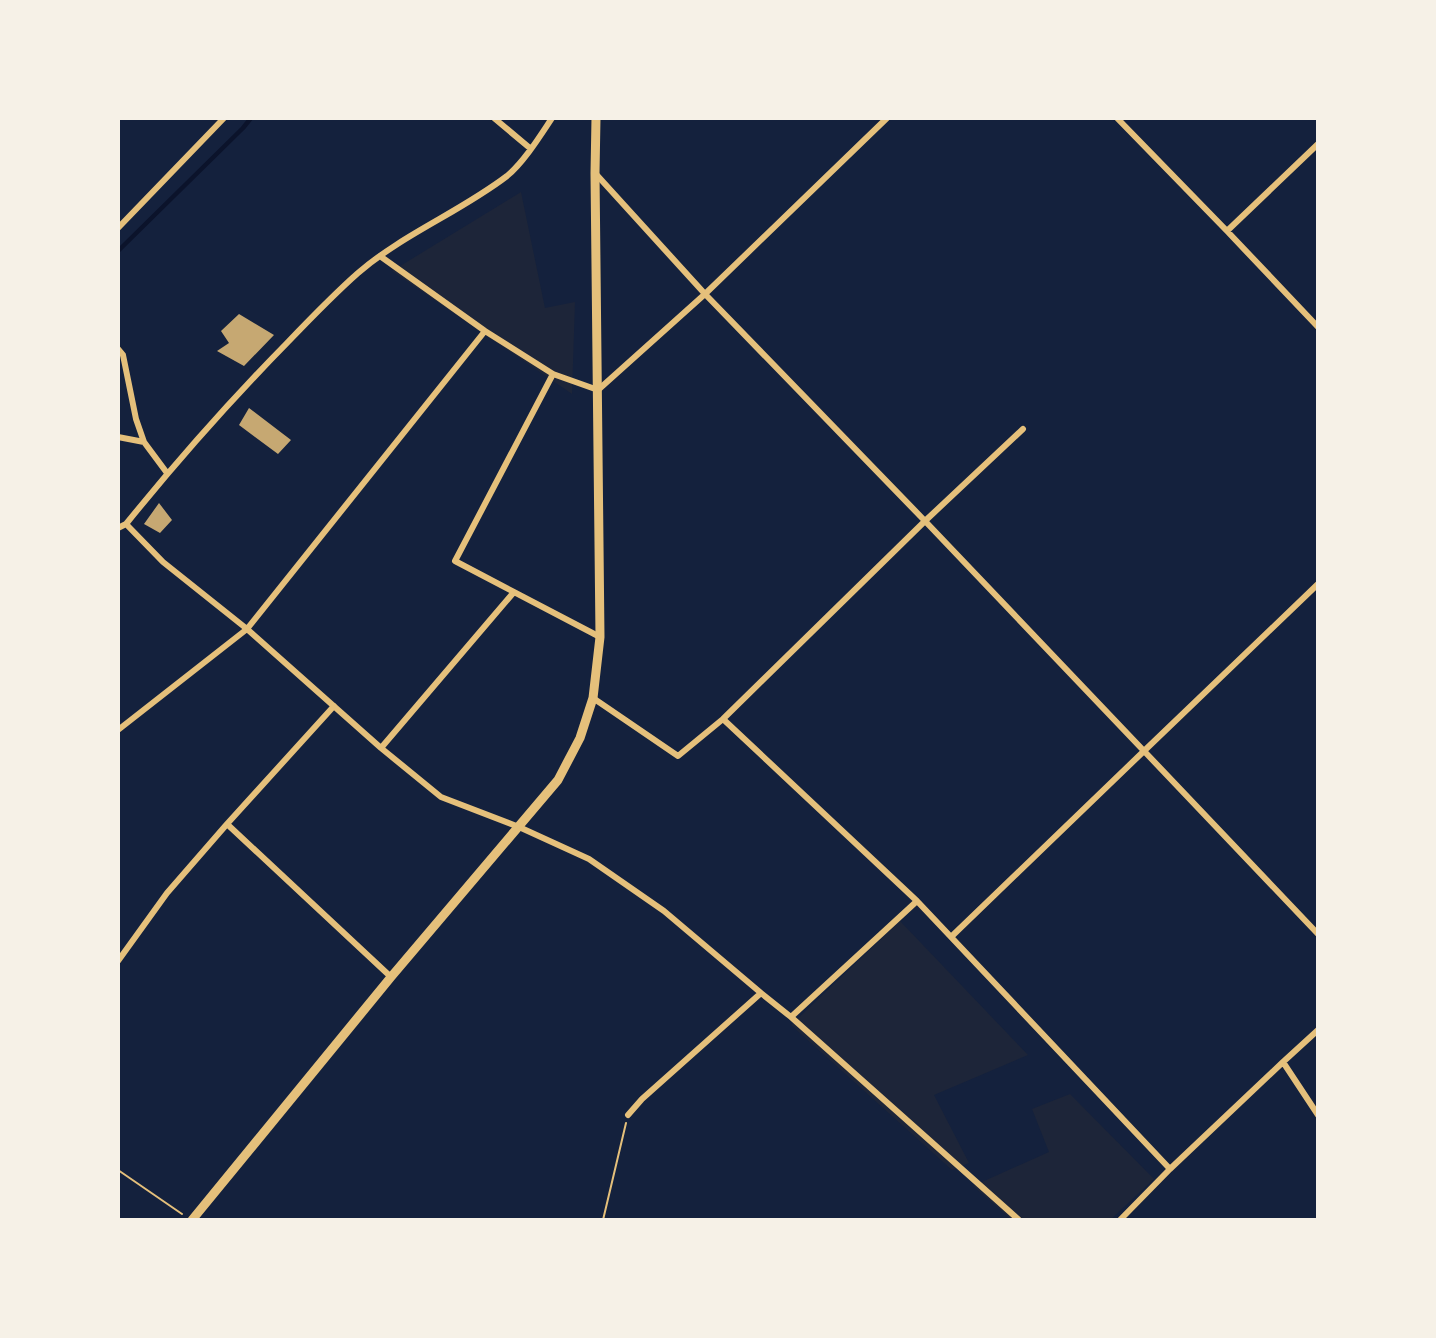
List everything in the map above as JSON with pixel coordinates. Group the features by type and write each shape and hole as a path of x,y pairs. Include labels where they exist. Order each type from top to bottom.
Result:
{"main road":[{"path":"191,1220 391,977 558,780 580,738 593,698 600,637 596,118"}],"street":[{"path":"118,228 224,118"},
{"path":"494,118 531,149"},
{"path":"118,528 126,524 167,473 251,380 328,300 358,272 380,256 508,175 531,149 552,118"},
{"path":"380,256 485,331 553,374 598,390 705,294 887,118"},
{"path":"1118,118 1317,327"},
{"path":"1227,231 1317,144"},
{"path":"595,173 705,294 925,521 1317,934"},
{"path":"118,730 247,629 485,331"},
{"path":"118,349 123,355 136,419 144,442 167,473"},
{"path":"553,374 455,561 600,637"},
{"path":"593,698 678,756 723,718 1023,429"},
{"path":"118,437 144,442"},
{"path":"126,524 163,562 247,629 441,797 519,827 588,859 664,911 791,1017 1019,1220"},
{"path":"951,937 1317,584"},
{"path":"381,747 514,592"},
{"path":"118,962 167,893 334,706"},
{"path":"723,718 917,901 1170,1169"},
{"path":"227,824 391,977"},
{"path":"791,1017 917,901"},
{"path":"628,1115 642,1099 761,993"},
{"path":"1120,1220 1170,1169 1317,1029"},
{"path":"1283,1062 1317,1115"}],"path":[{"path":"603,1220 628,1115"},
{"path":"118,1170 191,1220"}],"shaded area":[{"path":"521,192 545,308 575,302 572,394 392,271"},
{"path":"900,921 1028,1055 934,1095 969,1163 952,1170 791,1025"},
{"path":"1070,1094 1154,1179 1110,1220 1011,1219 973,1186 1049,1152 1032,1109"}],"building":[{"path":"239,314 274,335 244,366 217,351 229,343 221,331"},
{"path":"249,408 291,440 278,454 239,425"},
{"path":"159,503 172,520 160,533 144,524"}],"waterway":[{"path":"118,251 251,118"}]}
